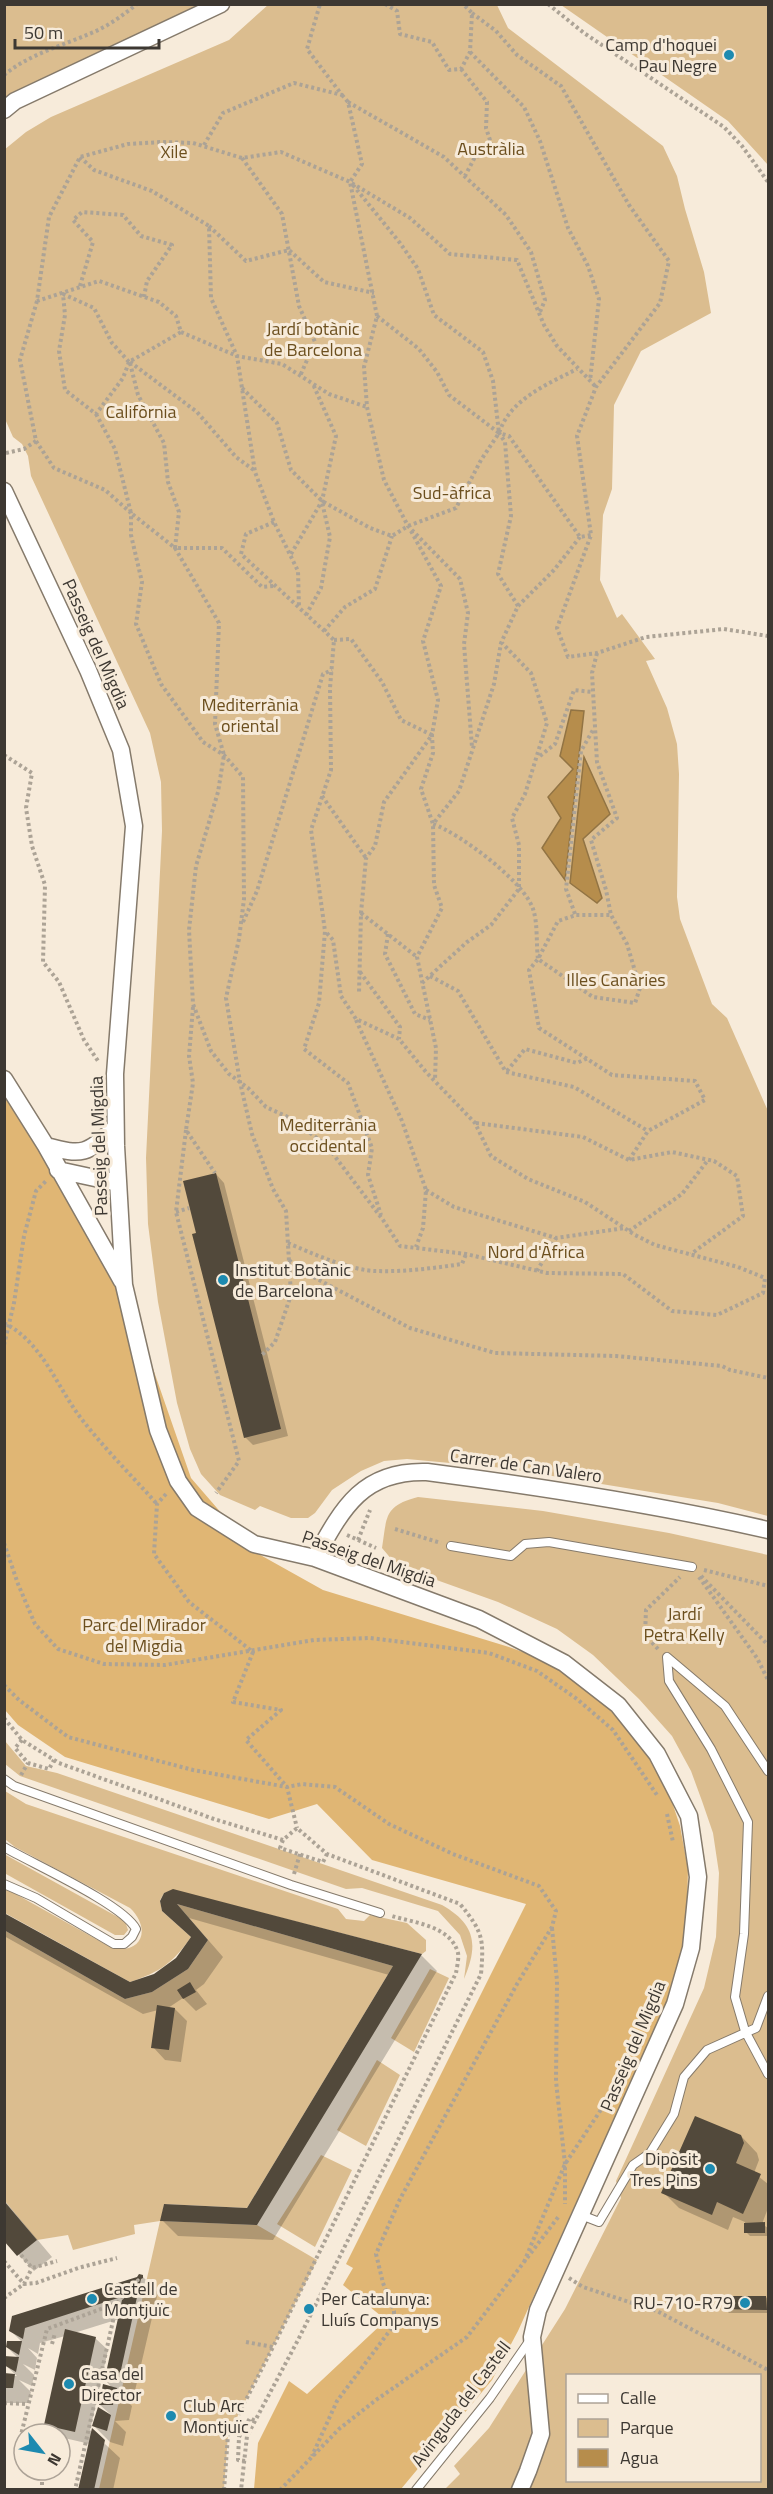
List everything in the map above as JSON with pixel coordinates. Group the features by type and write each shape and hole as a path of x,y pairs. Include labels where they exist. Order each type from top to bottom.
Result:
{"street":[{"path":"4,110 15,101 221,4"},
{"name":"Passeig del Migdia","path":"4,491 88,669 121,750 134,826 115,1074 124,1285 158,1430 178,1481 197,1508 254,1544 315,1558 479,1619 564,1663 618,1705 657,1754 689,1816 698,1877 691,1948 675,2004 538,2310 532,2337 541,2434 520,2490"},
{"path":"4,1079 52,1157 124,1285"},
{"path":"52,1157 83,1151 95,1146 116,1128"},
{"path":"52,1157 118,1183"},
{"name":"Carrer de Can Valero","path":"315,1558 349,1502 382,1478 404,1471 585,1493 704,1515 768,1530"}],"lane":[{"path":"451,1546 511,1556 525,1544 549,1542 692,1566"},
{"path":"667,1657 725,1706 768,1771"},
{"path":"667,1657 669,1681 711,1749 748,1822 744,1934 735,1997 745,2031 768,2074"},
{"path":"4,1779 14,1786 291,1885 380,1912"},
{"path":"4,1847 104,1901 131,1920 136,1929 132,1937 124,1944 114,1944 36,1898 4,1884"},
{"path":"581,2215 599,2222 633,2165 650,2153 674,2114 684,2077 707,2050 756,2028 768,1996"},
{"name":"Avinguda del Castell","path":"416,2490 490,2398 532,2337"}],"path":[{"path":"4,75 42,53 91,33 119,18 137,4"},
{"path":"320,4 307,49 348,102 444,157 506,215 531,252 545,300 539,313"},
{"path":"385,4 397,11 400,34 432,42 449,70 461,69"},
{"path":"463,4 496,31 517,55 561,86 629,205 669,261 660,303 596,387 577,436 591,535 557,628 568,657 597,653 646,637 724,629 768,636"},
{"path":"548,4 584,33 724,127 742,146 768,182"},
{"path":"461,69 470,52 472,13"},
{"path":"470,52 524,107 540,141 568,228 588,266 599,299 590,382"},
{"path":"461,69 487,102 486,128 494,152 475,157 465,176"},
{"path":"204,145 223,113 294,83 342,95"},
{"path":"348,102 362,164 350,182 377,316 364,367 367,407 384,480 441,586 423,641 438,700 432,735 433,753 421,789 433,824 434,885 442,908 417,957 436,1048 435,1080"},
{"path":"216,1493 239,1461 176,1212 193,1083 189,1056 193,1004 189,930 196,866 218,792 224,755 215,724 219,622 175,548 105,490 54,468 36,441 20,360 37,301 50,217 80,157 128,144 193,142 242,158 281,152 350,182 410,218 450,254 517,260 539,313 556,346 596,387"},
{"path":"80,157 94,170 152,191 209,226 246,261 289,250"},
{"path":"242,158 282,214 299,306 315,342 300,376"},
{"path":"350,182 400,243 418,269 434,315 483,352 493,381 499,434"},
{"path":"80,286 93,242 73,220 82,212 123,215 141,236 172,245 147,281 144,297"},
{"path":"209,226 211,298 237,356 255,472 274,522 298,571 299,608"},
{"path":"289,250 324,282 374,293"},
{"path":"37,301 99,281 159,302 176,316 181,332 237,356 282,364 329,394 367,407"},
{"path":"63,294 94,308 112,343 129,362 196,412 236,457 255,472"},
{"path":"63,294 64,315 59,351 65,390 96,414 116,449 131,513 131,535 142,582 136,624 161,684 203,742 224,755 243,777 244,899 226,998 240,1082 252,1134 273,1190 286,1211 291,1295 275,1342 262,1355"},
{"path":"377,316 419,349 437,372 449,395 499,434 505,442 511,516 498,574 518,606"},
{"path":"96,414 123,378 129,362 181,332"},
{"path":"129,362 138,395 164,443 168,482 180,512 175,548"},
{"path":"324,631 345,608 375,589 393,536 408,526 456,508 481,460 499,434 503,422 527,396 577,369"},
{"path":"290,555 322,501 336,436 313,384"},
{"path":"242,388 277,423 291,470 322,501 370,528 393,536"},
{"path":"499,434 509,436 580,537"},
{"path":"6,453 24,449 36,441"},
{"path":"306,615 321,588 330,537 322,501"},
{"path":"274,522 246,534 241,554 334,640 351,639 382,682 401,720 432,735"},
{"path":"408,526 460,579 468,613 464,644 472,747"},
{"path":"433,824 459,790 494,684 501,643 518,606 554,570 580,537 591,535"},
{"path":"175,548 222,548 262,587 274,586"},
{"path":"334,640 331,770 311,830 325,931 319,1003 304,1049 348,1083 372,1148 368,1175 383,1220"},
{"path":"422,983 467,942 491,925 519,889 519,845 513,818 525,794 547,723 531,673 501,643"},
{"path":"538,959 593,996 635,1003 640,988 627,944 611,915 591,840 617,818 597,762 592,673 597,653"},
{"path":"240,928 257,891 323,674 332,670"},
{"path":"538,757 555,744 574,690 592,692"},
{"path":"576,915 566,889 581,751 594,729"},
{"path":"359,993 361,913 366,858 375,846 384,802 432,735"},
{"path":"4,755 32,774 26,808 32,846 45,885 43,962 59,982 84,1040 98,1061"},
{"path":"322,796 366,858"},
{"path":"433,824 447,829 488,858 519,889 533,908 538,959"},
{"path":"361,913 417,957"},
{"path":"611,915 576,915 558,921 538,959 529,970 539,1028 589,1058 612,1075 695,1081 705,1100 648,1131 629,1160"},
{"path":"325,931 333,940 341,996 356,1019 402,1121 426,1190 423,1228 416,1247"},
{"path":"388,934 386,954 390,964 415,1014 430,1021"},
{"path":"360,972 400,1027 399,1039"},
{"path":"430,976 458,991 506,1072 574,1087 648,1131"},
{"path":"193,1004 211,1051 229,1074 266,1107 292,1119 327,1146 383,1220 399,1246 466,1254 537,1271 623,1275 672,1311 717,1315 763,1293 767,1278 655,1245 627,1230 585,1202 528,1179 491,1156 475,1123 399,1039 356,1019"},
{"path":"506,1072 525,1049 577,1063 589,1058"},
{"path":"475,1123 583,1137 629,1160 672,1152 709,1160 737,1176 743,1216 691,1254"},
{"path":"186,1130 215,1173"},
{"path":"4,1345 10,1326 24,1236 36,1191 52,1157"},
{"path":"426,1190 454,1207 556,1238 627,1230 682,1194 709,1160"},
{"path":"176,1212 189,1208"},
{"path":"537,1271 556,1238"},
{"path":"288,1243 320,1257 375,1272 462,1264 466,1254"},
{"path":"289,1259 302,1271 410,1328 495,1353 616,1356 722,1366 730,1370 768,1378"},
{"path":"4,1323 40,1352 62,1392 81,1419 157,1504 154,1554 189,1602 253,1652"},
{"path":"358,1540 368,1512 373,1506"},
{"path":"395,1529 451,1546"},
{"path":"341,1532 376,1548"},
{"path":"4,1543 35,1624 58,1648 104,1664 165,1665 314,1640 370,1638 489,1653 537,1671 614,1730 659,1797"},
{"path":"692,1566 768,1586"},
{"path":"692,1566 768,1645"},
{"path":"667,1657 645,1635 646,1610 692,1566"},
{"path":"692,1566 757,1658 768,1680"},
{"path":"241,2490 247,2436 481,1974 484,1942 471,1916 460,1904 327,1854 297,1828 287,1787 246,1740 281,1710 232,1702 253,1652"},
{"path":"4,1685 19,1700 68,1737 193,1770 287,1787 302,1784 335,1787 389,1824 453,1854 539,1886 556,1911 552,1927 517,1984 400,2199 376,2254 383,2283 394,2311 394,2325 337,2401 312,2456"},
{"path":"4,1718 22,1740 54,1760 125,1788 283,1840"},
{"path":"22,1740 15,1748 28,1763 49,1769 54,1760"},
{"path":"665,1805 674,1843"},
{"path":"297,1828 283,1840 280,1848 323,1862 327,1854"},
{"path":"291,1885 300,1854"},
{"path":"224,2490 228,2435 273,2348 456,1973 458,1954 450,1939 442,1932 380,1912"},
{"path":"280,2490 339,2429 376,2400 467,2337 565,2208 565,2164 556,2081 557,1981 552,1927"},
{"path":"524,2262 565,2164 623,2076"},
{"path":"21,2255 32,2268"},
{"path":"24,2284 36,2283 78,2268 117,2258"},
{"path":"4,2261 24,2284"},
{"path":"4,2298 24,2284 32,2268 57,2261"},
{"path":"569,2278 583,2287 657,2311 768,2370"},
{"path":"23,2422 48,2329 117,2303 138,2280"},
{"path":"75,2490 117,2303"},
{"path":"52,2344 55,2333"},
{"path":"246,2342 273,2348"},
{"path":"4,2403 27,2403"},
{"path":"244,2461 238,2460 239,2437 250,2418 255,2421"},
{"path":"228,2435 239,2437"}],"green space":[{"name":"Jardí botànic de Barcelona","path":"269,4 497,5 508,28 663,146 677,176 704,272 711,313 641,351 614,405 612,489 603,515 600,580 617,618 622,614 655,659 646,661 667,708 677,744 679,774 677,897 680,919 712,1004 727,1018 768,1111 768,1516 718,1503 504,1468 407,1459 384,1461 361,1471 332,1490 315,1513 308,1518 291,1518 260,1506 255,1510 220,1495 201,1474 190,1449 177,1403 158,1302 148,1224 146,1158 162,831 161,782 150,733 31,476 28,456 22,444 13,437 5,419 4,150 26,132 51,117 229,40"},
{"path":"5,5 221,5 5,110"},
{"path":"561,5 768,5 768,165 728,121"},
{"name":"Parc del Mirador del Migdia","path":"4,1096 124,1285 191,1478 255,1552 323,1590 542,1659 577,1682 610,1710 640,1745 665,1781 680,1826 688,1869 686,1945 664,2009 518,2331 492,2380 401,2489 254,2489 258,2443 289,2381 307,2394 386,2320 343,2285 353,2268 346,2264 526,1904 372,1860 317,1804 269,1819 65,1757 18,1725 5,1710"},
{"name":"Jardí Petra Kelly","path":"418,1497 543,1511 669,1533 768,1555 768,2489 445,2489 460,2474 454,2466 489,2428 565,2309 621,2198 616,2181 704,1988 716,1937 719,1873 713,1833 691,1771 672,1736 639,1699 593,1655 557,1629 498,1602 417,1573 393,1561 382,1548 389,1514 399,1504"},
{"path":"5,1741 26,1766 57,1773 442,1905 461,1920 471,1936 472,1955 464,1979 467,1956 460,1935 438,1911 362,1888 346,1889 20,1776 5,1764"},
{"path":"5,1791 26,1804 338,1909 346,1919 364,1921 370,1915 407,1923 426,1940 426,1951 422,1954 173,1890 164,1893 160,1900 162,1911 191,1937 165,1966 130,1982 5,1913 5,1888 112,1948 131,1947 137,1943 142,1931 137,1916 130,1908 15,1847 6,1840"},
{"path":"4,1854 125,1921 128,1930 124,1935 115,1935 6,1874"},
{"path":"177,1904 393,1966 247,2208 164,2204 161,2221 257,2225 317,2260 228,2435 224,2489 99,2489 160,2221 134,2225 135,2234 73,2250 68,2235 37,2240 5,2201 4,1930 125,1999 152,1992 188,1969 208,1940"},
{"path":"430,1969 449,1978 414,2052 391,2038"},
{"path":"377,2060 400,2075 366,2146 337,2130"},
{"path":"321,2155 352,2170 315,2247 277,2224"}],"water":[{"path":"571,710 584,711 565,880 542,848 561,818 548,797 573,769 560,756"},
{"path":"584,757 610,814 583,839 602,898 597,903 570,883"}],"building":[{"name":"Institut Botànic de Barcelona","path":"216,1173 281,1429 244,1438 192,1234 196,1233 183,1181"},
{"path":"173,1889 422,1954 257,2225 160,2221 164,2204 247,2208 393,1966 177,1904 208,1940 188,1969 152,1992 125,1999 4,1930 4,1913 130,1982 154,1974 176,1958 191,1937 162,1911 160,1901 164,1893"},
{"path":"190,1982 196,1992 183,1999 177,1990"},
{"path":"157,2005 175,2008 169,2050 151,2048"},
{"name":"Dipòsit Tres Pins","path":"695,2116 741,2135 744,2143 736,2163 761,2174 743,2214 717,2202 712,2215 661,2193"},
{"path":"4,2201 37,2240 17,2256 4,2241"},
{"path":"765,2222 765,2233 744,2233 744,2223"},
{"path":"139,2274 143,2275 143,2278 119,2379 104,2382 122,2300 140,2280 138,2278 118,2298 25,2328 23,2339 9,2331 12,2316 137,2277"},
{"name":"RU-710-R79","path":"723,2296 766,2296 767,2310 723,2309"},
{"name":"Casa del Director","path":"65,2329 96,2337 75,2432 72,2431 72,2422 45,2422"},
{"path":"7,2341 22,2341 19,2355 6,2347"},
{"path":"4,2356 19,2357 16,2372 4,2365"},
{"path":"4,2373 15,2374 13,2388 4,2388"},
{"path":"103,2384 117,2388 113,2405 99,2405"},
{"path":"98,2407 111,2415 107,2431 92,2426"},
{"path":"92,2428 105,2440 94,2490 78,2490"}],"place":[{"name":"Camp d'hoquei Pau Negre","path":"729,55"},
{"name":"Institut Botànic de Barcelona","path":"223,1280"},
{"name":"Dipòsit Tres Pins","path":"710,2169"},
{"name":"Castell de Montjuïc","path":"92,2299"},
{"name":"RU-710-R79","path":"745,2303"},
{"name":"Per Catalunya: Lluís Companys","path":"309,2309"},
{"name":"Casa del Director","path":"69,2384"},
{"name":"Club Arc Montjuïc","path":"171,2416"}],"park label":[{"name":"Austràlia","path":"491,149"},
{"name":"Xile","path":"174,152"},
{"name":"Califòrnia","path":"141,412"},
{"name":"Sud-àfrica","path":"452,493"},
{"name":"Mediterrània oriental","path":"250,715"},
{"name":"Illes Canàries","path":"616,980"},
{"name":"Mediterrània occidental","path":"328,1135"},
{"name":"Nord d'Àfrica","path":"536,1252"}]}
